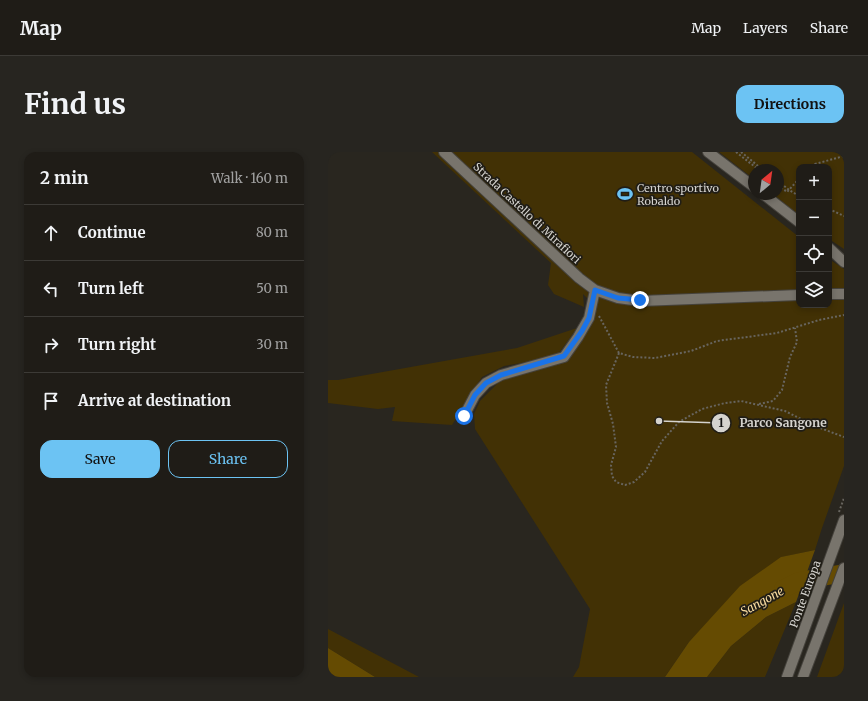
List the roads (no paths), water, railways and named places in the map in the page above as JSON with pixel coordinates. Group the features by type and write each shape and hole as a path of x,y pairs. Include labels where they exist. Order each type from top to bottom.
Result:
{"street":[{"name":"Strada Castello di Mirafiori","path":"444,152 580,278 595,290 618,298 640,300 796,295"},
{"path":"708,152 748,182"},
{"path":"771,200 796,220"},
{"path":"832,246 844,253"},
{"path":"832,251 844,262"},
{"path":"464,416 475,395 486,383 501,375 564,356 582,331 589,318 595,290"},
{"path":"832,294 844,294"},
{"name":"Ponte Europa","path":"787,677 844,520"},
{"path":"802,677 844,568"}],"water":[{"path":"815,550 796,602 766,617 731,646 707,677 665,677 689,642 740,586 781,557"},
{"path":"328,648 375,677 328,677"}],"waterway":[{"name":"Sangone","path":"783,589 799,581 844,573"}],"place":[{"name":"Centro sportivo Robaldo","path":"625,194"},
{"name":"Parco Sangone","path":"659,421"}]}
